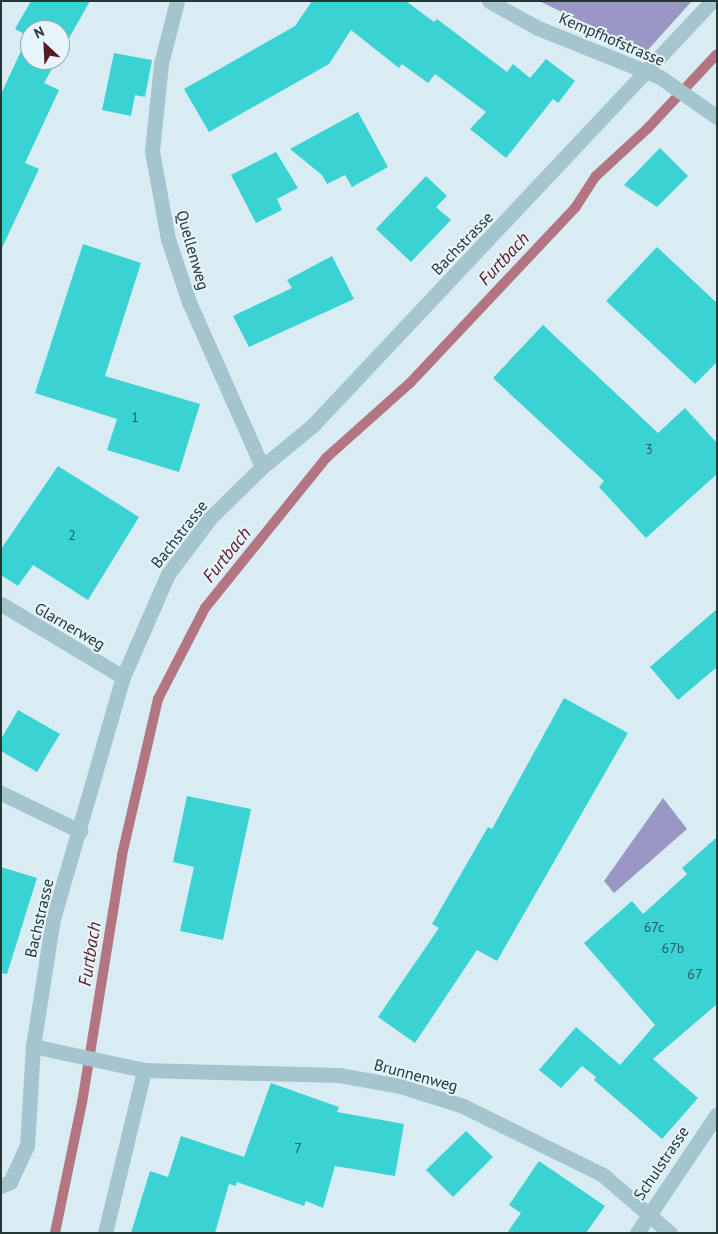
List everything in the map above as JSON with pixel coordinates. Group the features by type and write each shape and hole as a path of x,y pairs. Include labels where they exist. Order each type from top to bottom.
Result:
{"street":[{"name":"Quellenweg","path":"177,1 161,64 152,151 168,238 189,302 262,467"},
{"name":"Kempfhofstrasse","path":"489,1 538,28 660,77 717,118"},
{"name":"Bachstrasse","path":"1,1186 10,1182 27,1146 33,1046 54,919 122,677 168,574 210,518 262,467 312,426 712,1"},
{"name":"Glarnerweg","path":"1,604 122,677"},
{"path":"1,793 80,831"},
{"path":"33,1046 56,1049 144,1070 105,1233"},
{"name":"Brunnenweg","path":"144,1070 339,1075 400,1086 463,1106 603,1175 670,1233"},
{"name":"Schulstrasse","path":"637,1233 717,1114"}],"shaded area":[{"path":"539,1 692,1 646,52"},
{"path":"663,798 687,829 614,893 604,881"}],"building":[{"path":"31,1 90,1 70,36 70,20 20,20"},
{"path":"312,1 406,1 434,22 437,19 507,72 513,64 530,78 546,59 575,81 558,103 553,99 506,158 470,129 486,112 435,74 428,83 402,64 399,68 351,30 329,64 209,132 184,89 295,26"},
{"path":"20,20 20,32 15,29"},
{"path":"20,53 20,70 51,70 44,83 59,90 25,163 39,169 1,250 1,94"},
{"path":"114,53 152,60 145,97 135,95 131,116 102,110"},
{"path":"358,112 388,167 352,187 345,175 327,184 322,175 290,149"},
{"path":"660,148 688,176 657,207 624,185"},
{"path":"276,152 298,188 277,199 282,210 256,223 231,175"},
{"path":"426,176 447,196 436,207 451,220 411,262 376,229"},
{"path":"83,244 141,263 105,376 200,404 179,472 107,450 117,419 35,393"},
{"path":"657,247 717,303 717,362 695,384 606,301"},
{"path":"332,256 354,299 249,347 233,316 292,288 287,280"},
{"path":"543,325 658,433 685,408 717,443 717,474 646,538 599,487 604,481 493,378"},
{"path":"58,466 139,517 88,600 33,565 18,586 1,575 1,549"},
{"path":"717,609 717,667 678,700 650,667"},
{"path":"564,698 628,733 497,961 477,950 415,1043 378,1017 439,928 432,924 488,827 492,829"},
{"path":"18,710 60,734 37,772 1,751 1,739"},
{"path":"187,796 251,809 223,940 180,931 194,867 173,862"},
{"path":"717,837 717,1004 653,1059 698,1098 662,1139 594,1080 596,1077 582,1066 561,1088 539,1070 576,1027 620,1065 655,1025 584,943 632,901 643,914 687,874 682,868"},
{"path":"1,867 37,878 7,974 1,973"},
{"path":"271,1083 339,1107 337,1112 404,1124 395,1176 335,1166 323,1208 306,1201 304,1206 237,1182 236,1186 229,1184 215,1233 131,1233 150,1171 168,1177 181,1136 244,1157"},
{"path":"466,1131 493,1157 453,1197 426,1170"},
{"path":"539,1161 605,1206 586,1233 507,1233 521,1213 509,1205"}],"waterway":[{"name":"Furtbach","path":"55,1233 82,1103 122,855 158,699 205,608 326,458 410,383 575,208 596,176 648,128 717,54"}]}
